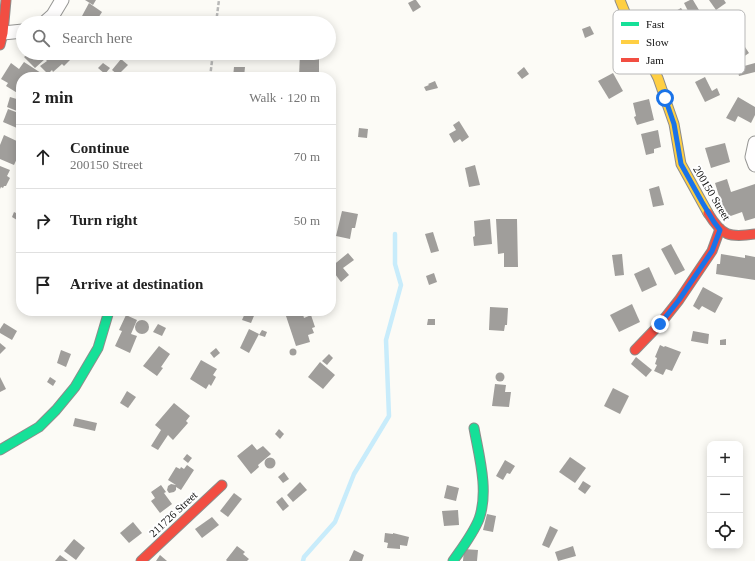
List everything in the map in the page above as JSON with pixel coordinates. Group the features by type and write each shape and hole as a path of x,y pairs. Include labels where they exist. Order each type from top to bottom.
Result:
{"street":[{"path":"6,0 2,39 16,34"},
{"path":"52,16 62,0"},
{"name":"200150 Street","path":"620,0 624,10"},
{"name":"200150 Street","path":"656,74 674,124 681,164 714,222 720,230 731,236 755,234"},
{"path":"755,143 752,157 755,165"},
{"path":"634,350 660,324 688,288 712,251 720,230"},
{"path":"0,450 39,427 56,410 75,387 98,348 108,316"},
{"path":"453,561 472,534 479,518 483,499 479,457 474,428"},
{"name":"211726 Street","path":"141,561 222,485"}],"path":[{"path":"217,16 219,0"},
{"path":"211,72 212,60"}],"building":[{"path":"85,0 96,0 93,5"},
{"path":"416,0 421,7 413,12 408,3"},
{"path":"693,0 699,10 688,10 684,3"},
{"path":"709,0 724,0 726,3 716,10"},
{"path":"89,3 102,12 99,16 82,16"},
{"path":"590,26 594,34 585,38 582,29"},
{"path":"745,47 749,53 745,56"},
{"path":"27,60 44,60 35,68"},
{"path":"46,60 70,60 64,66 62,64 53,72 52,70 50,72 46,72 40,66 47,61"},
{"path":"120,60 128,65 121,72 114,72 112,70"},
{"path":"300,60 319,60 319,72 299,72"},
{"path":"24,62 39,72 16,72 16,92 6,86 8,83 1,79 11,63 19,69"},
{"path":"103,63 110,68 107,72 103,72 98,68"},
{"path":"755,63 755,72 739,76 738,74 745,74 745,66"},
{"path":"234,67 245,67 244,72 234,72"},
{"path":"524,67 529,74 522,79 517,73"},
{"path":"613,73 623,91 609,99 598,81"},
{"path":"705,77 712,91 717,88 720,95 705,102 695,82"},
{"path":"435,81 438,88 426,91 424,87"},
{"path":"10,97 16,99 16,111 7,107"},
{"path":"738,97 755,107 755,115 751,123 738,116 735,122 726,118"},
{"path":"649,99 654,120 637,125 634,117 636,116 633,103"},
{"path":"8,109 16,112 16,128 3,122"},
{"path":"459,121 469,137 462,142 460,139 454,143 449,134 456,130 453,125"},
{"path":"359,128 368,129 367,138 358,137"},
{"path":"658,130 661,147 654,149 654,153 646,155 641,134"},
{"path":"4,135 16,141 16,161 14,165 0,159 0,145"},
{"path":"725,143 730,162 711,168 705,148"},
{"path":"475,165 480,185 469,187 465,168"},
{"path":"0,166 10,170 7,176 10,178 6,186 3,188 1,187 0,189"},
{"path":"727,179 731,192 755,184 755,218 745,221 742,212 725,218 715,183"},
{"path":"659,186 664,205 653,207 649,189"},
{"path":"342,211 358,214 355,228 352,228 350,239 336,236"},
{"path":"14,212 16,213 16,219 12,217"},
{"path":"490,219 492,244 474,246 474,221"},
{"path":"496,219 517,219 518,267 504,267 504,253 498,254"},
{"path":"433,232 439,251 431,253 425,234"},
{"path":"671,244 685,270 675,275 661,249"},
{"path":"348,253 354,260 343,268 349,275 341,282 336,275 336,263"},
{"path":"622,254 624,275 615,276 612,255"},
{"path":"721,254 745,258 745,255 755,257 755,280 716,274 717,264 720,264"},
{"path":"649,267 657,285 642,292 634,274"},
{"path":"434,273 437,282 429,285 426,276"},
{"path":"703,287 723,298 715,313 702,306 699,310 693,306"},
{"path":"632,304 640,322 619,332 610,315"},
{"path":"490,307 508,308 507,325 505,325 504,331 489,330"},
{"path":"126,316 137,320 131,334 137,336 130,353 115,346 122,331 119,330"},
{"path":"244,316 254,316 251,323 242,320"},
{"path":"286,316 303,316 304,318 311,316 315,327 312,328 314,333 308,335 310,342 296,346"},
{"path":"428,319 435,319 435,325 427,325"},
{"path":"142,320 147,322 149,327 147,332 142,334 137,332 135,327 137,322"},
{"path":"4,323 17,331 12,340 0,333 0,329"},
{"path":"158,324 166,328 162,336 153,332"},
{"path":"249,329 259,334 249,353 240,348"},
{"path":"262,330 267,332 265,337 259,335"},
{"path":"693,331 709,334 708,344 691,341"},
{"path":"726,339 726,345 720,345 720,340"},
{"path":"0,343 6,348 0,354"},
{"path":"660,345 681,352 672,371 666,369 663,375 654,371 657,365 655,364 657,358 655,357"},
{"path":"159,346 170,354 157,376 143,366"},
{"path":"216,348 220,353 214,358 210,353"},
{"path":"293,349 296,352 293,355 290,352"},
{"path":"61,350 71,354 66,367 57,363"},
{"path":"329,354 333,358 327,365 322,361"},
{"path":"636,357 652,370 646,377 631,364"},
{"path":"201,360 217,369 213,375 216,377 211,386 209,384 206,389 190,379"},
{"path":"320,362 335,375 323,389 308,377"},
{"path":"500,372 505,377 500,382 495,377"},
{"path":"0,377 6,389 0,392"},
{"path":"50,377 56,381 53,386 47,382"},
{"path":"495,384 506,385 505,392 511,392 509,407 492,406"},
{"path":"613,388 629,396 620,414 604,406"},
{"path":"127,391 136,397 128,408 120,403"},
{"path":"174,403 190,416 186,421 188,423 173,440 168,435 158,450 151,446 161,430 155,425"},
{"path":"75,418 97,423 95,431 73,426"},
{"path":"279,429 284,434 280,439 275,434"},
{"path":"252,444 257,450 263,446 271,454 258,465 259,467 251,474 237,456"},
{"path":"187,454 192,458 188,463 183,459"},
{"path":"270,457 274,459 276,463 274,467 270,469 266,467 264,463 266,459"},
{"path":"570,457 586,468 575,483 559,472"},
{"path":"505,460 515,466 510,474 507,473 503,480 496,476"},
{"path":"187,465 194,470 181,490 176,487 174,492 169,493 167,490 168,486 171,484 176,485 168,480 176,467 180,469 181,467 184,469"},
{"path":"284,472 289,479 283,483 278,477"},
{"path":"583,481 591,486 585,494 578,489"},
{"path":"300,482 307,490 293,502 287,495"},
{"path":"161,485 166,492 164,493 172,504 160,513 151,501 155,498 151,492"},
{"path":"447,485 459,488 456,501 444,498"},
{"path":"234,493 242,499 228,517 220,511"},
{"path":"282,497 289,506 283,511 276,502"},
{"path":"458,510 459,525 444,526 442,511"},
{"path":"487,514 496,516 493,532 483,530"},
{"path":"212,517 219,525 202,538 195,529"},
{"path":"133,522 142,533 129,543 120,533"},
{"path":"550,526 558,530 549,548 542,545"},
{"path":"385,533 393,533 409,537 407,546 400,545 400,549 387,548 388,543 384,542"},
{"path":"74,539 85,548 76,560 64,551"},
{"path":"237,546 245,552 243,554 249,559 247,561 227,561 226,560"},
{"path":"573,546 576,556 558,561 555,552"},
{"path":"464,549 478,550 477,561 463,561"},
{"path":"354,550 364,555 362,561 349,561"},
{"path":"60,555 68,561 55,561"},
{"path":"160,555 167,561 156,561"}],"waterway":[{"path":"303,561 304,557 335,522 354,474 389,416 386,340 401,285 395,264 395,234"}],"traffic: fast":[{"path":"0,450 39,427 56,410 75,387 98,348 108,316"},
{"path":"453,561 474,530 482,508 482,474 474,428"}],"traffic: slow":[{"path":"620,0 624,10"},
{"path":"656,74 674,124 681,164 708,213"}],"traffic: jam":[{"path":"0,45 3,33 6,0"},
{"path":"708,213 718,227 727,234 739,236 755,234"},
{"path":"635,350 660,324 679,300 712,251 720,229"},
{"path":"141,561 222,485"}],"route":[{"path":"660,324 701,269 712,251 720,230 686,175 681,164 674,124 665,98"}]}
